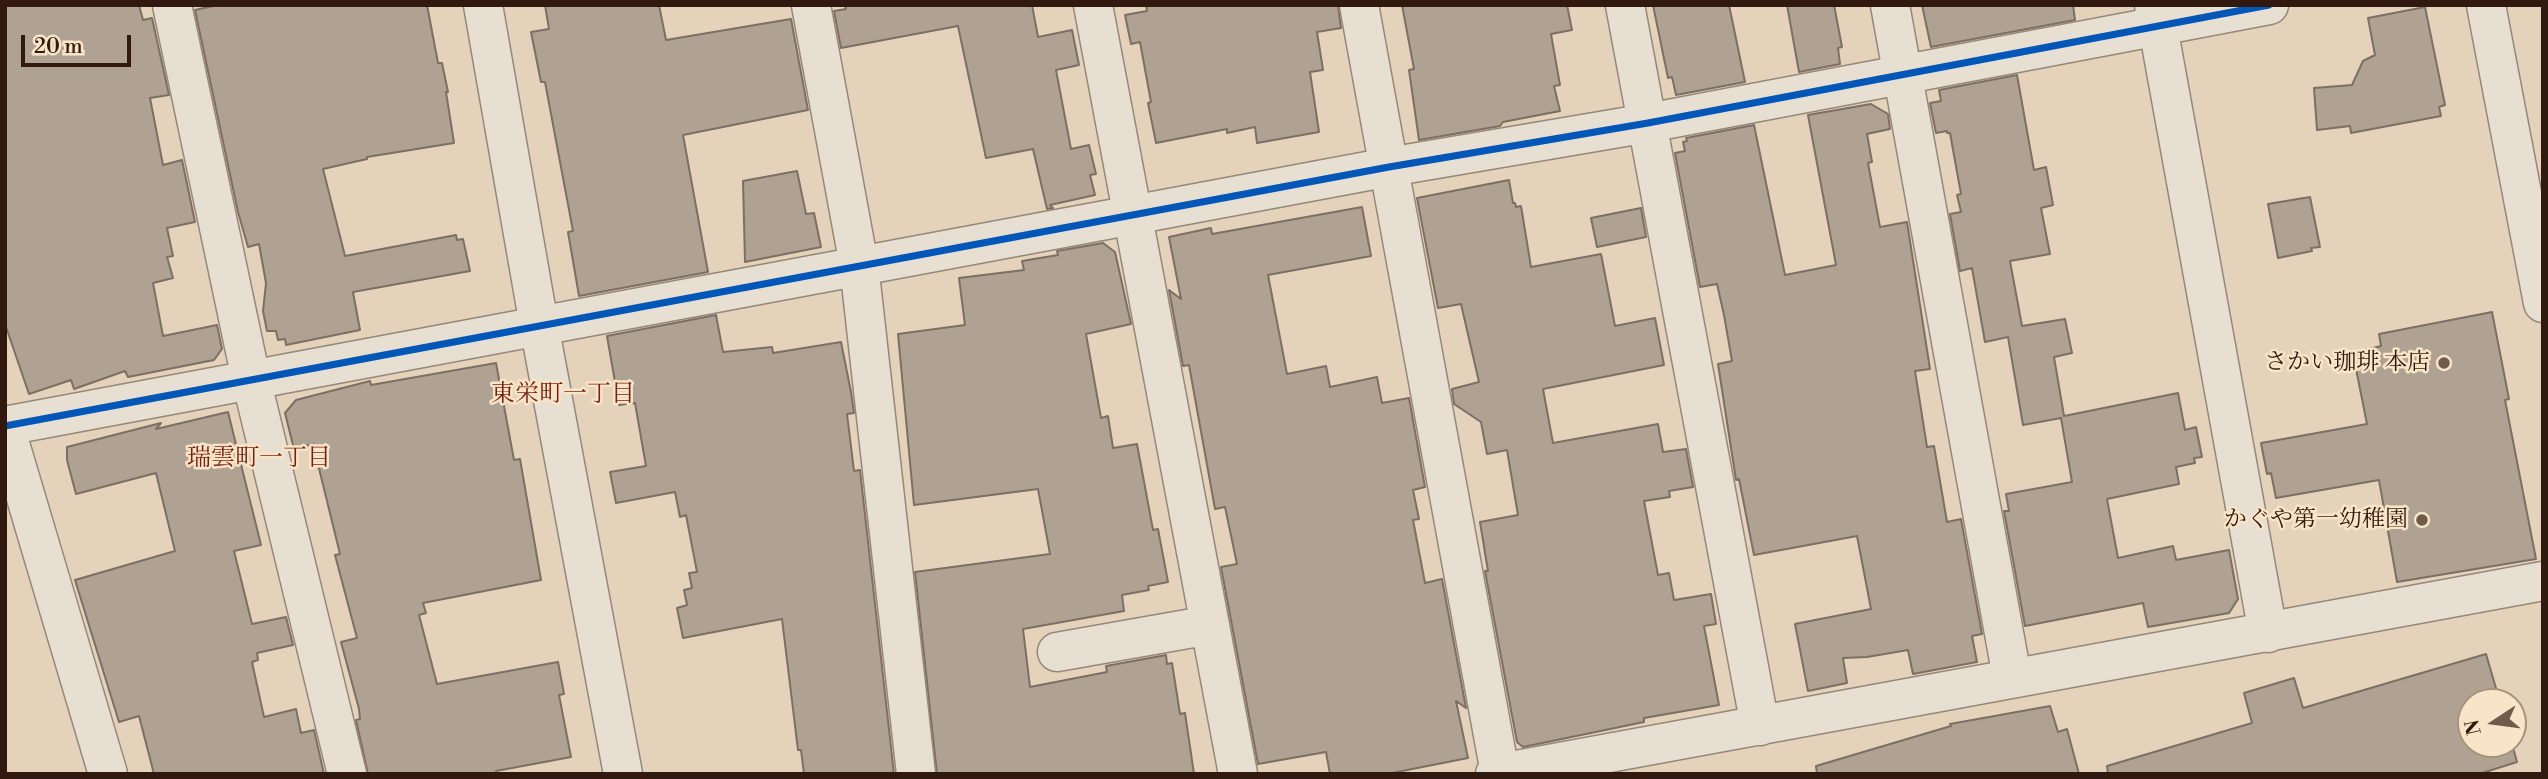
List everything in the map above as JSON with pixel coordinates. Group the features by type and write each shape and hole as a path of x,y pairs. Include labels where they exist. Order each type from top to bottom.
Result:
{"street":[{"path":"172,5 251,379 347,774"},
{"path":"483,5 539,325 623,774"},
{"path":"810,5 859,265 916,774"},
{"path":"1093,5 1238,774"},
{"path":"1359,5 1498,773 2543,581"},
{"path":"1625,5 1760,726"},
{"path":"1890,5 2012,677"},
{"path":"108,774 5,427 859,265 1389,167 1648,123 1903,74 2156,16 2269,5"},
{"path":"2486,5 2543,303"},
{"path":"2156,16 2268,633"},
{"path":"1057,652 1210,625"}],"building":[{"path":"5,5 139,5 143,20 152,18 169,95 150,98 163,165 182,160 195,222 167,228 173,256 167,257 173,278 153,283 163,336 217,325 222,349 214,360 128,377 125,371 74,389 71,380 29,394 5,324"},
{"path":"218,5 427,5 438,63 442,63 448,92 454,143 367,157 323,169 345,256 456,235 457,240 463,239 470,271 353,292 360,330 286,345 285,339 278,340 276,331 267,331 263,311 266,283 259,244 248,247 238,212 195,10"},
{"path":"545,5 659,5 666,40 791,19 808,110 683,135 708,272 579,296 568,232 573,231 545,82 541,82 531,32 549,29"},
{"path":"845,5 1032,5 1038,37 1072,30 1079,65 1056,70 1071,149 1089,145 1096,174 1090,175 1095,195 1050,205 1053,208 1047,209 1033,149 986,158 958,26 841,48 834,11 846,9"},
{"path":"1146,5 1338,5 1341,28 1317,32 1323,70 1310,72 1319,132 1257,143 1255,127 1227,133 1227,129 1156,143 1140,42 1131,44 1125,15 1147,11"},
{"path":"1402,5 1567,5 1572,30 1551,34 1560,85 1554,86 1560,111 1503,122 1500,126 1419,140 1409,70 1414,69"},
{"path":"1653,5 1729,5 1745,82 1676,95 1672,77 1668,78"},
{"path":"1787,5 1834,5 1842,47 1838,48 1840,64 1799,72"},
{"path":"1922,5 2073,5 2075,20 1931,47"},
{"path":"2425,7 2445,105 2439,107 2441,116 2351,133 2350,126 2317,130 2314,88 2352,85 2363,61 2375,55 2368,18"},
{"path":"2017,75 2034,170 2046,167 2053,205 2041,208 2050,254 2010,261 2022,326 2065,319 2072,353 2054,357 2064,416 2178,393 2185,430 2196,427 2202,457 2194,458 2195,463 2176,467 2179,484 2107,499 2118,558 2173,546 2176,560 2229,550 2238,599 2229,613 2148,627 2143,603 2025,626 2004,511 2009,511 2006,494 2072,482 2061,418 2023,425 2008,337 1985,342 1972,268 1960,271 1950,214 1961,212 1957,195 1961,194 1950,133 1936,133 1930,103 1941,101 1939,90"},
{"path":"1871,104 1888,114 1890,129 1867,134 1872,162 1868,163 1880,227 1907,222 1930,369 1915,371 1927,447 1934,446 1947,522 1961,519 1982,634 1972,636 1977,662 1913,674 1908,650 1843,658 1847,683 1808,691 1795,624 1871,609 1857,536 1754,555 1739,479 1736,480 1718,364 1732,361 1724,315 1717,284 1700,287 1675,153 1685,151 1683,142 1687,141 1686,138 1754,125 1785,275 1836,265 1808,115"},
{"path":"797,171 806,214 814,213 821,247 745,262 743,181"},
{"path":"1509,180 1513,203 1516,207 1521,206 1531,267 1601,254 1615,326 1655,318 1664,365 1543,389 1553,443 1658,424 1663,452 1686,449 1693,487 1669,491 1670,497 1644,501 1658,575 1669,573 1674,600 1711,594 1716,624 1704,626 1719,705 1644,718 1644,722 1523,747 1517,742 1485,571 1488,571 1480,522 1518,515 1507,450 1487,454 1481,422 1454,404 1452,389 1479,382 1461,304 1438,308 1417,198"},
{"path":"2310,197 2320,247 2278,258 2268,204"},
{"path":"1362,207 1371,256 1268,275 1287,374 1326,366 1330,387 1377,377 1382,403 1409,398 1425,487 1413,490 1419,519 1413,520 1425,583 1442,579 1466,708 1456,701 1468,758 1387,774 1330,774 1326,752 1258,764 1221,567 1237,564 1225,507 1215,509 1189,365 1183,366 1169,290 1181,299 1169,237 1211,228 1212,234"},
{"path":"1641,208 1646,237 1597,247 1591,218"},
{"path":"1103,243 1115,252 1131,324 1086,334 1101,418 1108,416 1113,448 1137,444 1153,530 1158,529 1168,582 1148,586 1149,590 1122,595 1124,611 1023,629 1030,687 1107,672 1106,666 1166,655 1167,664 1172,663 1180,714 1185,713 1194,774 937,774 915,572 1050,554 1038,489 914,505 898,334 965,325 959,278 1024,270 1022,261 1058,255 1057,251"},
{"path":"2492,312 2509,399 2505,400 2536,559 2397,582 2379,480 2276,498 2271,473 2267,474 2261,443 2367,424 2356,369 2360,368 2356,352 2381,346 2379,334"},
{"path":"716,315 723,352 772,347 773,353 841,342 854,413 847,414 854,471 860,470 894,774 804,774 801,750 798,750 782,619 683,638 677,608 687,605 684,590 692,588 689,573 697,572 686,515 680,517 675,492 616,503 610,472 646,466 635,403 619,405 607,336"},
{"path":"496,363 514,460 520,459 541,580 423,603 426,613 419,615 437,684 558,662 564,694 559,695 571,757 496,771 497,774 368,774 356,720 360,719 359,709 341,642 357,638 335,555 340,554 313,444 294,449 285,413 296,400 370,381 371,385"},
{"path":"228,412 261,545 234,551 252,624 286,617 293,645 257,653 258,660 252,662 264,717 296,709 301,733 314,730 324,774 154,774 139,716 119,722 75,580 175,551 156,473 76,494 67,460 67,447 161,423 156,429"},
{"path":"2486,654 2496,688 2457,688 2457,758 2516,758 2517,762 2479,774 2108,774 2107,766 2252,723 2244,693 2294,678 2303,708"},
{"path":"2050,706 2058,732 2067,729 2079,774 1817,774 1816,766 1951,726 1950,724"}],"cycle path":[{"path":"5,426 1389,167 1648,123 2269,5"}],"place":[{"name":"さかい珈琲 本店","path":"2444,363"},
{"name":"かぐや第一幼稚園","path":"2422,520"}],"district":[{"name":"東栄町一丁目","path":"563,395"},
{"name":"瑞雲町一丁目","path":"259,459"}]}
